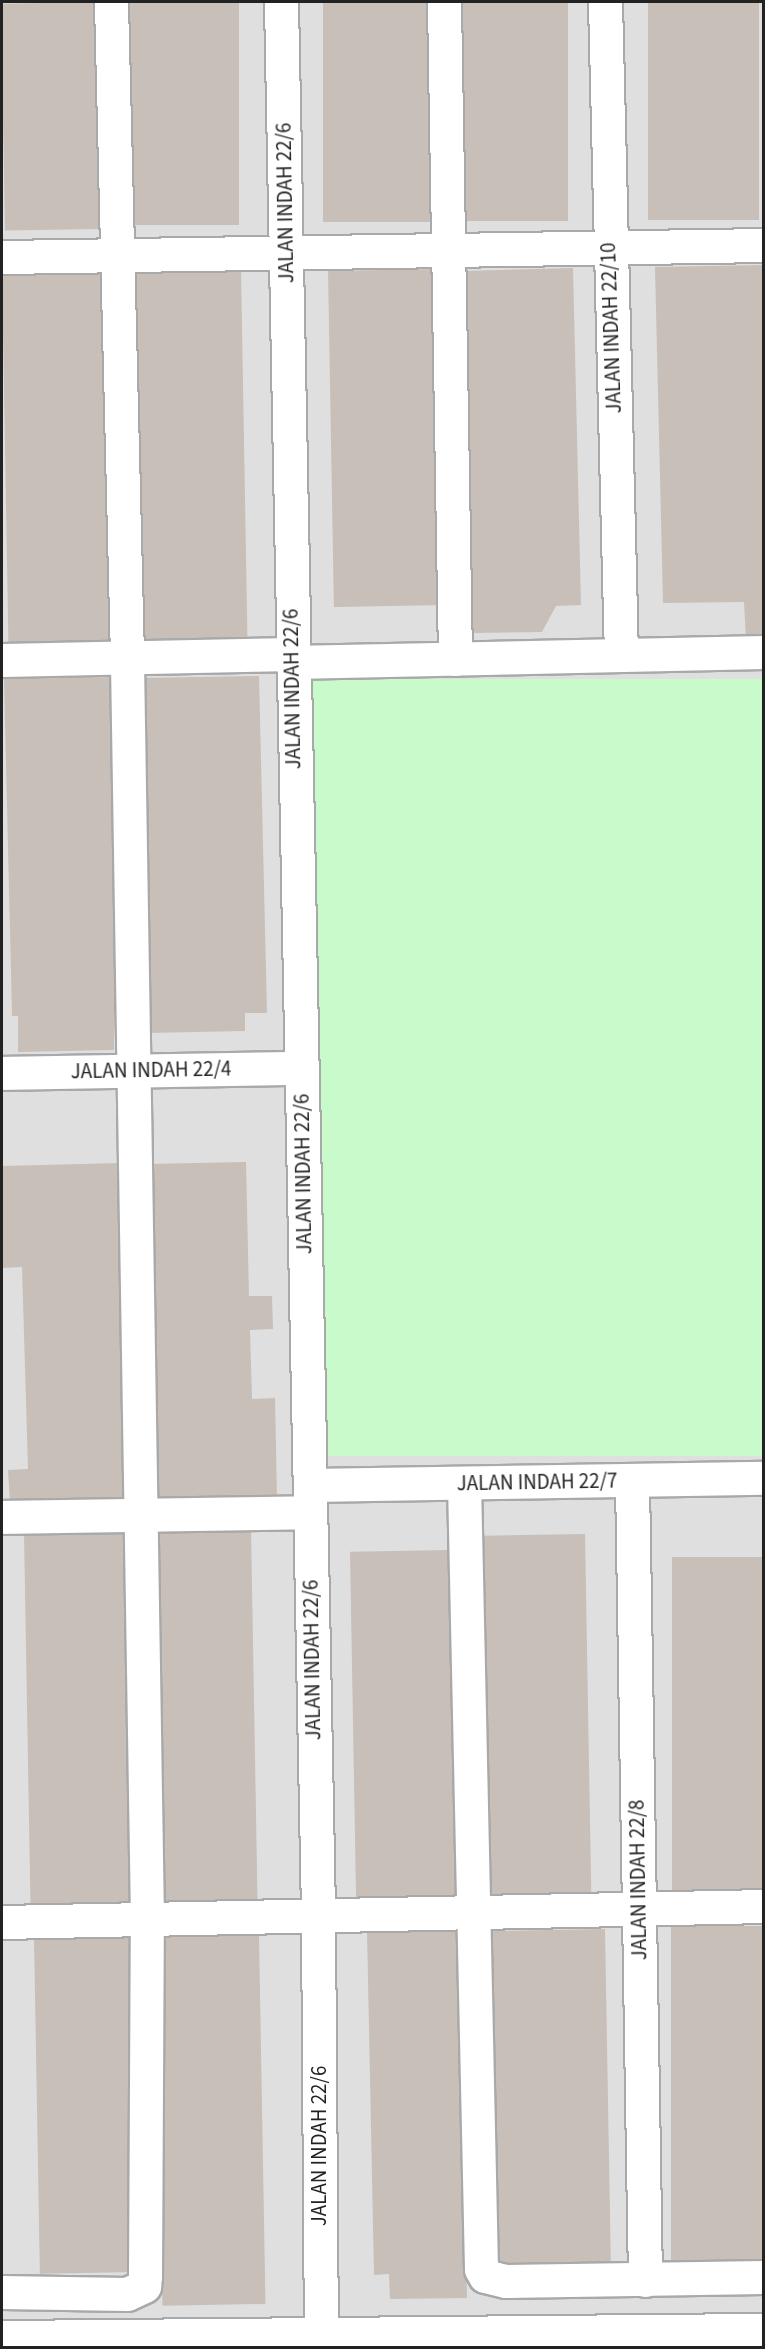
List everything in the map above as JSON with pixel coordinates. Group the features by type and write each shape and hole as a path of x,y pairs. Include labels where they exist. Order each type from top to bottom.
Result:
{"street":[{"path":"2,2292 127,2294 144,2286 147,1920 127,657 111,2"},
{"name":"JALAN INDAH 22/6","path":"281,2 291,658 318,1916 321,2340"},
{"path":"444,2 455,659"},
{"name":"JALAN INDAH 22/10","path":"605,2 609,248 621,655"},
{"path":"2,257 764,245"},
{"path":"2,660 127,657 455,659 764,652"},
{"name":"JALAN INDAH 22/4","path":"2,1072 301,1068"},
{"name":"JALAN INDAH 22/7","path":"2,1517 139,1514 464,1483 764,1478"},
{"name":"JALAN INDAH 22/8","path":"632,1480 645,2280"},
{"path":"464,1483 481,2269 485,2276 505,2282 764,2277"},
{"path":"2,1922 318,1916 474,1910 764,1906"},
{"path":"2,2337 321,2340 731,2339 764,2330"}],"shaded area":[{"path":"2,2 763,2 763,2347 2,2347"}],"green space":[{"path":"311,679 763,679 763,1456 311,1456"}],"building":[{"path":"96,2 100,229 5,231 2,4"},
{"path":"128,2 239,2 239,225 128,225"},
{"path":"323,2 433,2 433,222 323,222"},
{"path":"458,2 568,2 568,221 458,221"},
{"path":"648,2 759,2 759,220 648,220"},
{"path":"764,265 764,640 746,640 744,602 663,603 655,267"},
{"path":"573,268 581,605 556,606 542,632 471,633 462,271"},
{"path":"241,269 247,641 137,643 130,271"},
{"path":"439,269 445,605 334,607 328,271"},
{"path":"106,274 112,646 9,648 2,276"},
{"path":"259,676 267,1013 245,1013 245,1031 146,1033 138,678"},
{"path":"115,677 123,1014 114,1013 114,1050 18,1052 18,1016 12,1016 4,679"},
{"path":"246,1162 249,1296 272,1296 273,1329 250,1330 252,1399 275,1398 277,1498 154,1501 146,1164"},
{"path":"120,1163 130,1500 10,1503 8,1470 28,1469 22,1267 2,1268 2,1166"},
{"path":"251,1528 258,1902 157,1904 150,1530"},
{"path":"125,1533 132,1906 31,1908 24,1535"},
{"path":"585,1534 591,1898 490,1900 484,1536"},
{"path":"452,1550 458,1901 356,1903 350,1552"},
{"path":"672,1557 764,1557 764,1894 672,1894"},
{"path":"671,1926 764,1926 764,2264 671,2264"},
{"path":"460,1929 467,2298 390,2299 389,2274 374,2275 367,1931"},
{"path":"605,1929 611,2267 494,2269 488,1931"},
{"path":"259,1935 265,2304 162,2306 156,1937"},
{"path":"133,1936 139,2272 40,2274 34,1938"}]}
